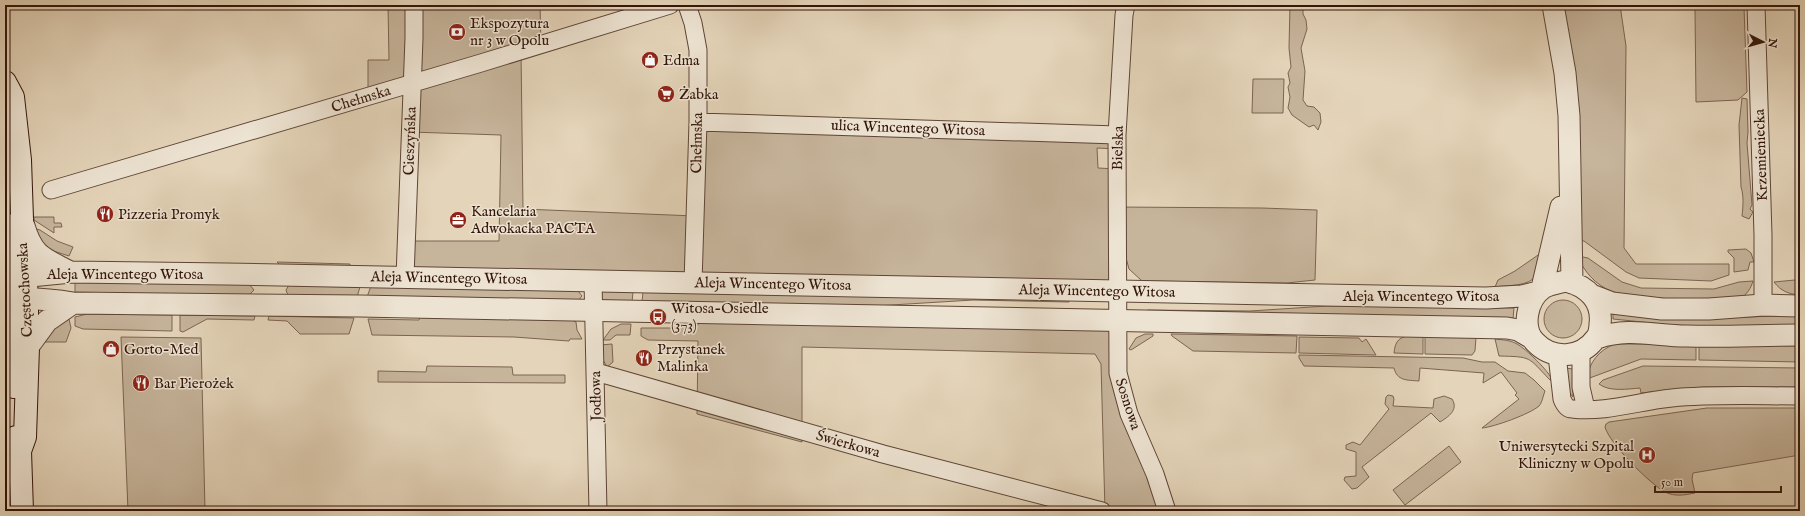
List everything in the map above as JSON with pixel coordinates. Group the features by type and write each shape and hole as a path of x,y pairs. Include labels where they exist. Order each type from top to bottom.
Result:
{"main road":[{"path":"5,82 13,98 20,160 13,221"},
{"name":"Częstochowska","path":"13,221 16,438 20,451 22,511"}],"street":[{"name":"Cieszyńska","path":"405,277 414,5"},
{"name":"Chełmska","path":"51,190 670,5"},
{"name":"Chełmska","path":"687,5 693,23 698,50 698,122 693,283"},
{"name":"Bielska","path":"1117,291 1118,135 1124,15 1126,5"},
{"path":"1553,5 1565,73 1569,116 1572,283"},
{"name":"Krzemieniecka","path":"1756,5 1764,264 1763,305"},
{"name":"ulica Wincentego Witosa","path":"698,122 1118,135"},
{"path":"1569,171 1540,290 1528,308 1527,323 1530,337 1540,348 1557,355 1572,354 1589,344 1624,331 1682,336 1731,337 1800,335"},
{"path":"13,221 40,257 70,272"},
{"name":"Aleja Wincentego Witosa","path":"13,277 70,272 268,274 1486,298 1522,296 1540,290"},
{"path":"268,274 268,305"},
{"name":"Jodłowa","path":"592,281 596,372 598,511"},
{"path":"1540,290 1556,283 1572,283 1588,290 1594,296 1600,307 1601,319 1589,344 1581,387 1586,409"},
{"name":"Sosnowa","path":"1117,291 1118,373 1129,414 1155,474 1167,511"},
{"path":"1594,296 1612,303 1662,309 1709,309 1763,305 1800,306"},
{"name":"Aleja Wincentego Witosa","path":"14,299 54,299 73,303 268,305 1508,328 1518,330 1530,337"},
{"path":"15,342 73,303"},
{"path":"1557,355 1562,399 1565,405 1570,409 1596,410 1652,400 1696,396 1800,396"},
{"name":"Świerkowa","path":"596,372 883,454 1102,511"}],"shaded area":[{"path":"388,5 540,5 541,45 521,51 523,209 695,216 698,122 1117,135 1117,149 1097,148 1098,168 1117,169 1117,207 1317,210 1315,280 1287,283 1142,281 1129,269 1125,254 1117,291 405,277 407,241 499,241 501,135 410,132 412,83 368,96 368,60 389,60"},
{"path":"1290,5 1303,5 1303,14 1306,20 1307,29 1301,48 1305,71 1303,100 1307,106 1314,107 1320,113 1321,122 1318,130 1314,125 1309,127 1292,115 1288,108 1290,97 1288,87 1290,83 1288,73 1291,67 1289,48"},
{"path":"1563,5 1620,5 1626,46 1624,248 1636,264 1729,264 1729,275 1711,281 1639,278 1626,272 1584,241 1577,241"},
{"path":"1744,7 1747,92 1738,100 1696,102 1695,9"},
{"path":"1253,79 1284,79 1283,113 1252,113"},
{"path":"1742,98 1747,99 1747,143 1752,205 1750,209 1753,212 1749,219 1742,216 1743,198 1741,187 1739,125"},
{"path":"34,217 54,217 54,223 61,223 62,227 54,227 54,233 34,220"},
{"path":"33,228 40,230 57,241 73,247 69,256 47,249"},
{"path":"1746,249 1751,253 1754,262 1750,262 1748,270 1734,272 1734,258 1728,250"},
{"path":"1541,253 1540,264 1536,275 1529,282 1517,285 1495,287 1498,280 1515,271"},
{"path":"1578,256 1588,258 1622,282 1641,288 1714,289 1739,282 1753,281 1750,289 1745,295 1740,298 1730,299 1695,300 1654,298 1620,294 1605,288 1595,281 1583,267"},
{"path":"277,262 350,264 350,267 280,265"},
{"path":"1795,280 1800,285 1800,295 1785,292 1774,282"},
{"path":"75,282 249,284 254,290 248,296 75,292"},
{"path":"289,285 360,287 357,297 290,296 286,290"},
{"path":"371,286 578,291 582,296 578,301 367,297"},
{"path":"604,291 633,292 632,302 603,301 601,294"},
{"path":"643,292 1069,300 1069,302 973,300 875,306 642,302"},
{"path":"1563,300 1576,306 1582,319 1576,332 1563,338 1550,332 1544,319 1550,306"},
{"path":"1327,306 1514,308 1513,319 1143,312 1148,310 1250,311"},
{"path":"698,313 1117,321 1118,373 1167,511 1105,511 1101,364 1095,354 802,347 802,442 697,414 698,341 648,340 641,336 641,328 676,328 677,325 698,325"},
{"path":"87,314 172,315 172,331 83,329 75,326 75,317"},
{"path":"1613,314 1698,319 1800,315 1800,325 1727,327 1672,325 1613,319"},
{"path":"180,315 255,316 254,320 207,319 183,332 180,331"},
{"path":"269,316 354,318 349,334 300,334 287,321 268,320"},
{"path":"420,316 572,320 576,322 577,330 582,339 570,339 569,341 514,337 372,335 368,319 419,320"},
{"path":"69,319 71,328 66,342 45,342 55,328"},
{"path":"621,324 631,324 630,335 616,335 610,340 603,340 611,329"},
{"path":"1145,334 1153,334 1153,336 1131,350 1129,349 1136,338"},
{"path":"1171,334 1297,336 1296,353 1193,351"},
{"path":"1407,336 1423,336 1423,354 1394,353 1397,342 1401,338"},
{"path":"1425,336 1476,337 1475,351 1472,355 1425,354"},
{"path":"121,337 201,338 205,511 128,511"},
{"path":"1299,337 1359,338 1362,342 1366,339 1376,355 1299,353"},
{"path":"1495,339 1506,340 1521,346 1542,366 1552,380 1550,380 1528,359 1499,356"},
{"path":"612,344 613,362 607,367 602,358 600,345"},
{"path":"1615,344 1696,344 1696,360 1641,359 1587,379 1590,367 1596,357 1604,350"},
{"path":"1699,344 1800,346 1800,362 1699,360"},
{"path":"1299,355 1463,358 1482,362 1495,362 1508,371 1525,373 1545,391 1540,405 1528,413 1512,420 1482,428 1519,399 1515,395 1517,393 1501,372 1483,383 1484,373 1420,368 1419,381 1400,378 1395,372 1394,368 1304,366 1299,358"},
{"path":"427,366 512,367 513,375 565,375 565,383 378,382 378,371 426,372"},
{"path":"1643,366 1800,368 1800,387 1703,387 1641,393 1640,388 1613,389 1603,387 1599,384 1603,380"},
{"path":"1565,368 1573,369 1573,397 1568,391"},
{"path":"1388,395 1393,396 1393,406 1433,408 1434,399 1444,396 1452,399 1454,407 1452,413 1440,422 1431,413 1362,467 1369,477 1357,488 1352,489 1344,480 1345,477 1356,476 1356,452 1346,449 1346,445 1353,442 1360,445 1389,409 1385,404 1386,397"},
{"path":"1707,408 1800,408 1800,455 1693,473 1692,479 1695,493 1672,495 1658,488 1640,472 1614,443 1605,427 1609,422"},
{"path":"1449,446 1461,462 1405,505 1393,490"}],"place":[{"name":"Ekspozytura nr 3 w Opolu","path":"457,32"},
{"name":"Edma","path":"650,60"},
{"name":"Żabka","path":"666,94"},
{"name":"Pizzeria Promyk","path":"105,214"},
{"name":"Kancelaria Adwokacka PACTA","path":"458,220"},
{"name":"Witosa-Osiedle (373)","path":"658,317"},
{"name":"Gorto-Med","path":"111,349"},
{"name":"Przystanek Malinka","path":"644,358"},
{"name":"Bar Pierożek","path":"141,383"},
{"name":"Uniwersytecki Szpital Kliniczny w Opolu","path":"1647,455"}]}
